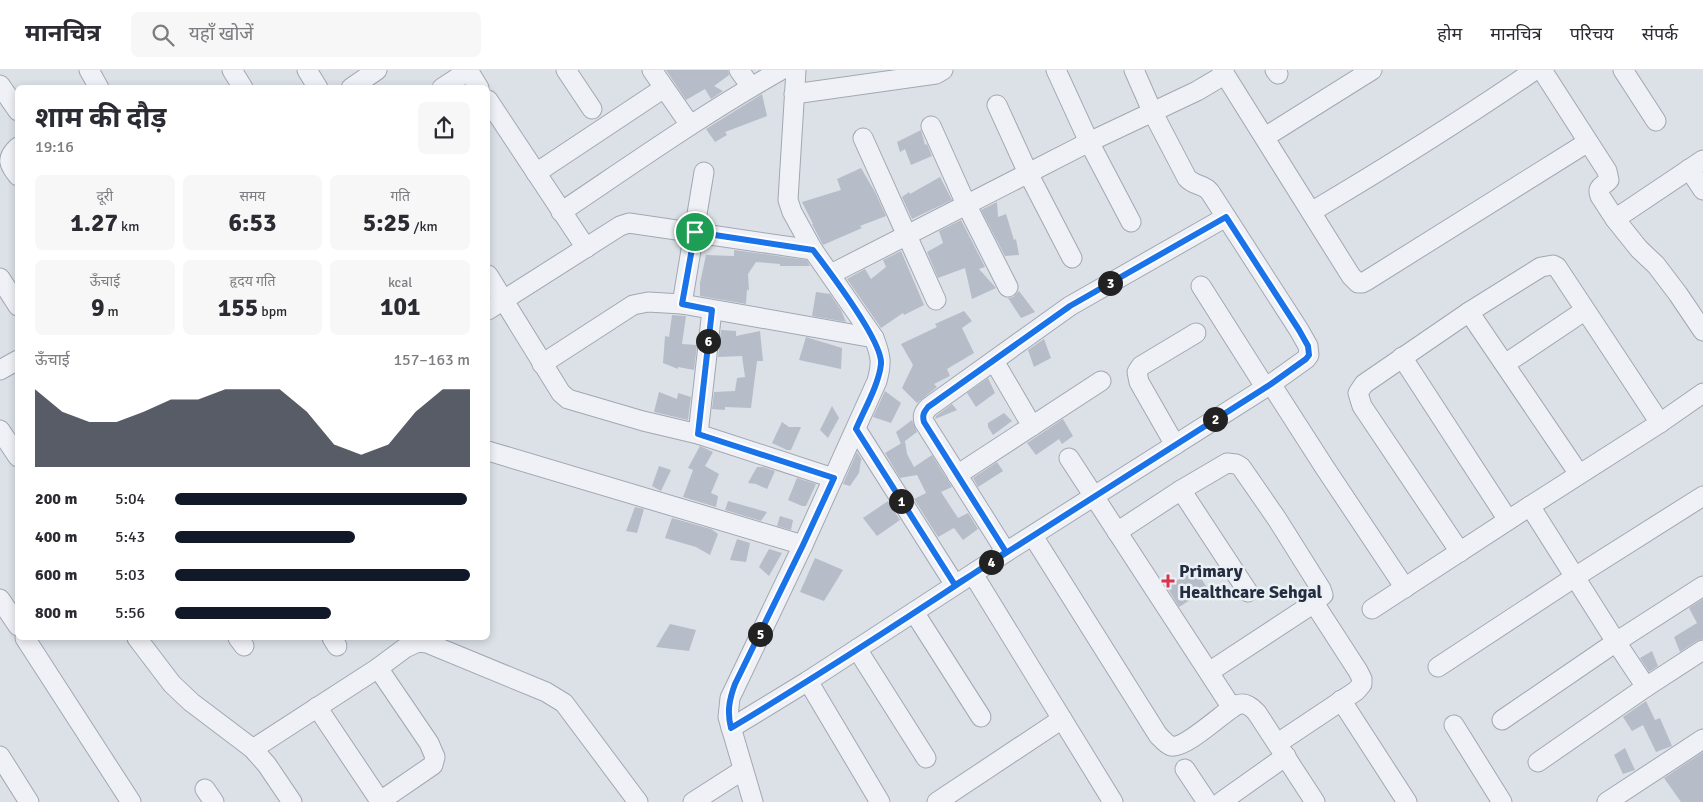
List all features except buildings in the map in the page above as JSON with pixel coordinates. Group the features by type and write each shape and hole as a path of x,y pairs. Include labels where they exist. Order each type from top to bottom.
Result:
{"street":[{"path":"89,70 97,85"},
{"path":"232,70 241,85"},
{"path":"306,70 316,85"},
{"path":"356,85 377,70"},
{"path":"446,85 468,70 477,85"},
{"path":"566,70 592,109"},
{"path":"652,70 690,126"},
{"path":"739,70 751,87"},
{"path":"561,212 690,126 751,87 782,70"},
{"path":"753,802 728,717 730,698 834,478 880,370 880,355 874,338 813,250 792,212 788,200 796,70"},
{"path":"794,94 936,74 943,70"},
{"path":"1056,70 1089,142 1131,222"},
{"path":"731,728 808,681 1006,552 1268,386 1309,355 1308,346 1208,189 1205,186 1193,184 1187,178 1152,111 1134,70"},
{"path":"1311,212 1397,161 1536,70"},
{"path":"1542,70 1607,172 1609,180 1600,187 1598,192 1615,219 1664,276 1703,331"},
{"path":"1623,70 1656,121"},
{"path":"831,274 1089,142 1197,91 1223,72 1351,276 1358,283 1362,283 1588,142"},
{"path":"1265,137 1364,72"},
{"path":"0,84 15,106"},
{"path":"536,173 664,88"},
{"path":"490,103 586,248"},
{"path":"997,105 1028,174 1072,258"},
{"path":"931,126 966,204 1008,287"},
{"path":"863,138 936,300"},
{"path":"10,175 9,159 11,153 15,150"},
{"path":"1615,219 1696,165 1703,190"},
{"path":"682,304 704,172"},
{"path":"1006,552 924,422 924,411 1070,306 1226,217"},
{"path":"495,305 620,226 628,223 813,250"},
{"path":"1460,552 1362,406 1358,393 1364,384 1469,312 1541,267 1553,265 1557,267 1584,311 1660,423"},
{"path":"0,278 15,301"},
{"path":"490,284 495,305 542,364 561,393 568,399 698,434 834,478"},
{"path":"1201,286 1405,588"},
{"path":"542,364 633,305 648,302 682,304 874,338"},
{"path":"698,434 712,310"},
{"path":"1505,364 1584,311"},
{"path":"1469,312 1579,474"},
{"path":"1175,445 1139,382 1137,372 1140,366 1196,333"},
{"path":"1402,357 1508,520"},
{"path":"994,361 1032,426"},
{"path":"0,370 15,362"},
{"path":"957,475 1101,381"},
{"path":"1372,609 1660,423 1703,393"},
{"path":"856,429 955,585"},
{"path":"0,430 15,452"},
{"path":"490,452 803,545"},
{"path":"1070,458 1232,708"},
{"path":"1117,532 1181,490 1227,463 1236,464 1241,468 1277,519 1321,589 1322,594 1314,603 1209,672"},
{"path":"1181,490 1248,592"},
{"path":"1438,667 1703,496"},
{"path":"1530,506 1646,687"},
{"path":"1032,536 1158,736 1171,746 1178,746 1189,740 1236,704 1251,706 1282,749 1316,802"},
{"path":"973,574 1113,802"},
{"path":"1502,720 1616,642 1703,586"},
{"path":"0,598 11,618"},
{"path":"1221,802 1341,700 1361,686 1362,678 1314,603"},
{"path":"914,612 982,717"},
{"path":"26,640 131,802"},
{"path":"138,640 178,690 253,749 267,765 292,802"},
{"path":"253,749 378,668 411,644 418,642 427,643 552,695 564,703 638,802"},
{"path":"857,648 926,758"},
{"path":"1538,762 1703,650"},
{"path":"317,707 380,802 433,765 436,757 429,743 378,668"},
{"path":"808,681 880,802"},
{"path":"1341,700 1407,802"},
{"path":"936,802 1062,719"},
{"path":"1454,725 1502,802"},
{"path":"1607,802 1703,739"},
{"path":"0,756 30,802"},
{"path":"1184,769 1207,802"},
{"path":"693,802 743,770"}],"place":[{"name":"Primary Healthcare Sehgal","path":"1168,581"}],"route":[{"path":"695,232 682,304 712,310 698,434 834,478 735,684 728,706 731,728 808,681 857,648 973,574 1006,552 924,422 924,411 1070,306 1226,217 1299,330 1308,346 1309,355 1271,384 1094,496 973,574 955,585 856,429 877,381 881,363 880,355 874,338 831,274 813,250 695,232"}]}
